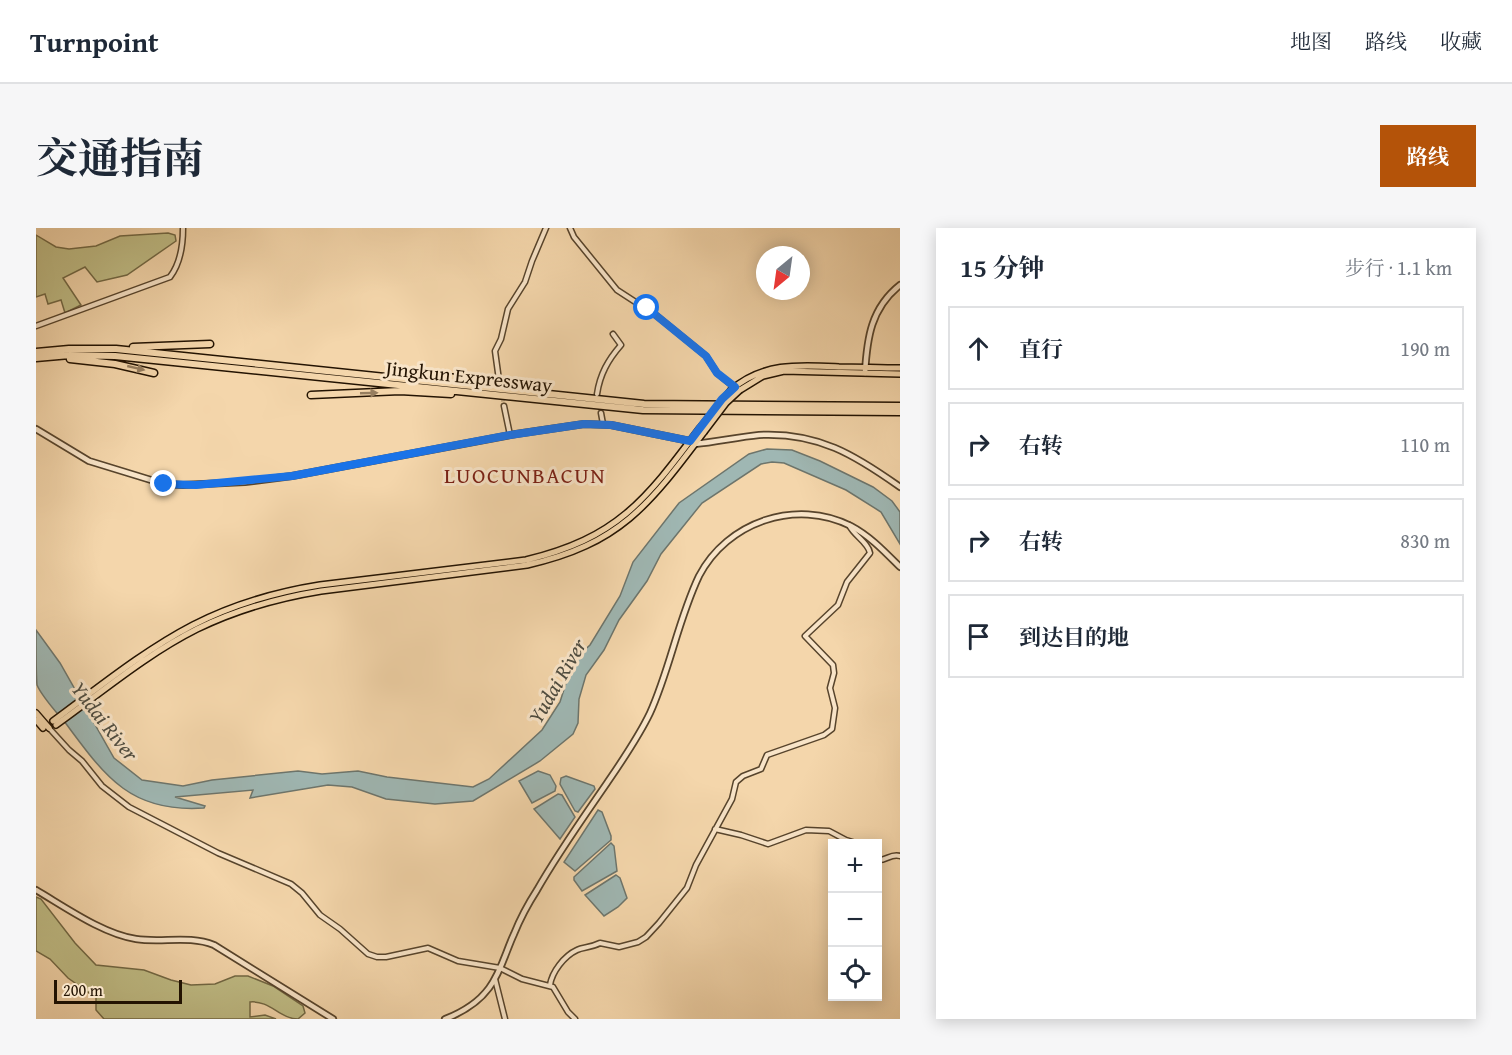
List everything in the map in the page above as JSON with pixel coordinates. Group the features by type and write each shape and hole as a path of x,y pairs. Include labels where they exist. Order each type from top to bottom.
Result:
{"highway":[{"path":"112,349 210,344"},
{"name":"Jingkun Expressway","path":"36,352 112,349 549,395 667,405 900,406"},
{"name":"Jingkun Expressway","path":"36,359 70,355 115,356 588,406 667,412 900,412"},
{"path":"36,359 84,360 154,373"},
{"path":"437,375 549,395"},
{"path":"310,395 400,391 519,398"}],"main road":[{"path":"55,723 154,648 194,624 231,608 302,588 513,562 570,547 599,534 638,504 657,485 735,389 763,376 784,371 900,368"},
{"path":"865,370 900,374"},
{"path":"36,712 43,728"},
{"path":"36,720 43,728"}],"street":[{"path":"36,326 170,277 177,265 182,246 183,228"},
{"path":"499,380 495,351 501,339 508,309 523,286 546,228"},
{"path":"570,228 574,237 617,290 657,316 706,356 717,373 735,389"},
{"path":"865,370 872,322 880,306 900,285"},
{"path":"597,394 603,370 610,357 621,345 613,334"},
{"path":"504,406 510,435"},
{"path":"601,413 603,424"},
{"path":"36,429 89,461 164,484 245,482 292,476 510,435 584,424 603,424 692,443 743,437 796,436 823,442 848,453 900,488"},
{"path":"446,1019 474,1004 495,979 518,924 537,888 624,758 647,718 662,683 694,588 703,570 730,538 779,516 811,515 849,525 875,543 900,567"},
{"path":"550,985 551,976 576,950 600,943 624,946 646,937 687,888 696,865 732,800 736,782 743,776 761,769 767,755 824,735 833,726 835,704 830,688 834,673 833,665 805,636 838,605 847,582 870,553 870,549 852,532 849,525"},
{"path":"43,728 82,761 102,786 129,807 218,853 291,884 306,897 320,915 368,954 386,957 428,948 458,960 500,968 522,979 550,985 575,1019"},
{"path":"715,829 768,844 810,830 829,831 844,839"},
{"path":"882,860 892,855 900,856"},
{"path":"36,890 84,918 125,937 150,941 198,940 214,945 333,1019"},
{"path":"495,979 505,1019"}],"shaded area":[{"path":"168,233 175,235 176,241 127,275 97,282 85,267 63,278 81,305 65,313 61,300 48,304 45,294 36,297 36,235 56,247 69,249 96,246 120,236"},
{"path":"36,897 41,899 75,943 96,965 144,970 191,985 215,984 235,976 248,976 273,986 303,1006 305,1013 298,1019 292,1018 263,1004 250,1002 250,1017 265,1015 276,1019 104,1019 96,1010 96,998 68,978 50,959 36,951"}],"water":[{"path":"767,449 792,450 873,487 892,501 900,512 900,544 881,512 846,490 784,463 761,464 702,503 661,554 647,581 619,620 604,650 586,675 579,699 578,723 573,734 540,761 473,801 435,804 386,799 352,787 328,785 250,798 253,790 175,797 205,806 204,808 158,805 139,798 109,776 37,685 36,630 60,663 114,758 142,780 183,786 212,780 298,771 322,774 358,771 387,777 473,787 489,779 542,730 560,702 571,667 577,657 590,645 620,596 633,562 679,503 749,454"},
{"path":"538,771 550,775 556,786 555,791 532,803 519,781"},
{"path":"566,776 594,786 595,789 578,812 575,811 560,784 561,778"},
{"path":"558,794 562,795 575,817 560,839 534,809"},
{"path":"598,810 602,812 611,840 575,871 564,862"},
{"path":"611,843 614,846 617,871 582,891 574,877"},
{"path":"616,875 620,878 627,898 604,916 585,895"}],"tunnel":[{"path":"499,380 504,406"}],"district":[{"name":"LUOCUNBACUN","path":"525,475"}],"route":[{"path":"164,484 245,482 292,476 510,435 584,424 611,425 690,441 722,399 735,387 717,373 706,356 647,308"}],"water label":[{"name":"Yudai River","path":"557,681"},
{"name":"Yudai River","path":"105,721"}]}
